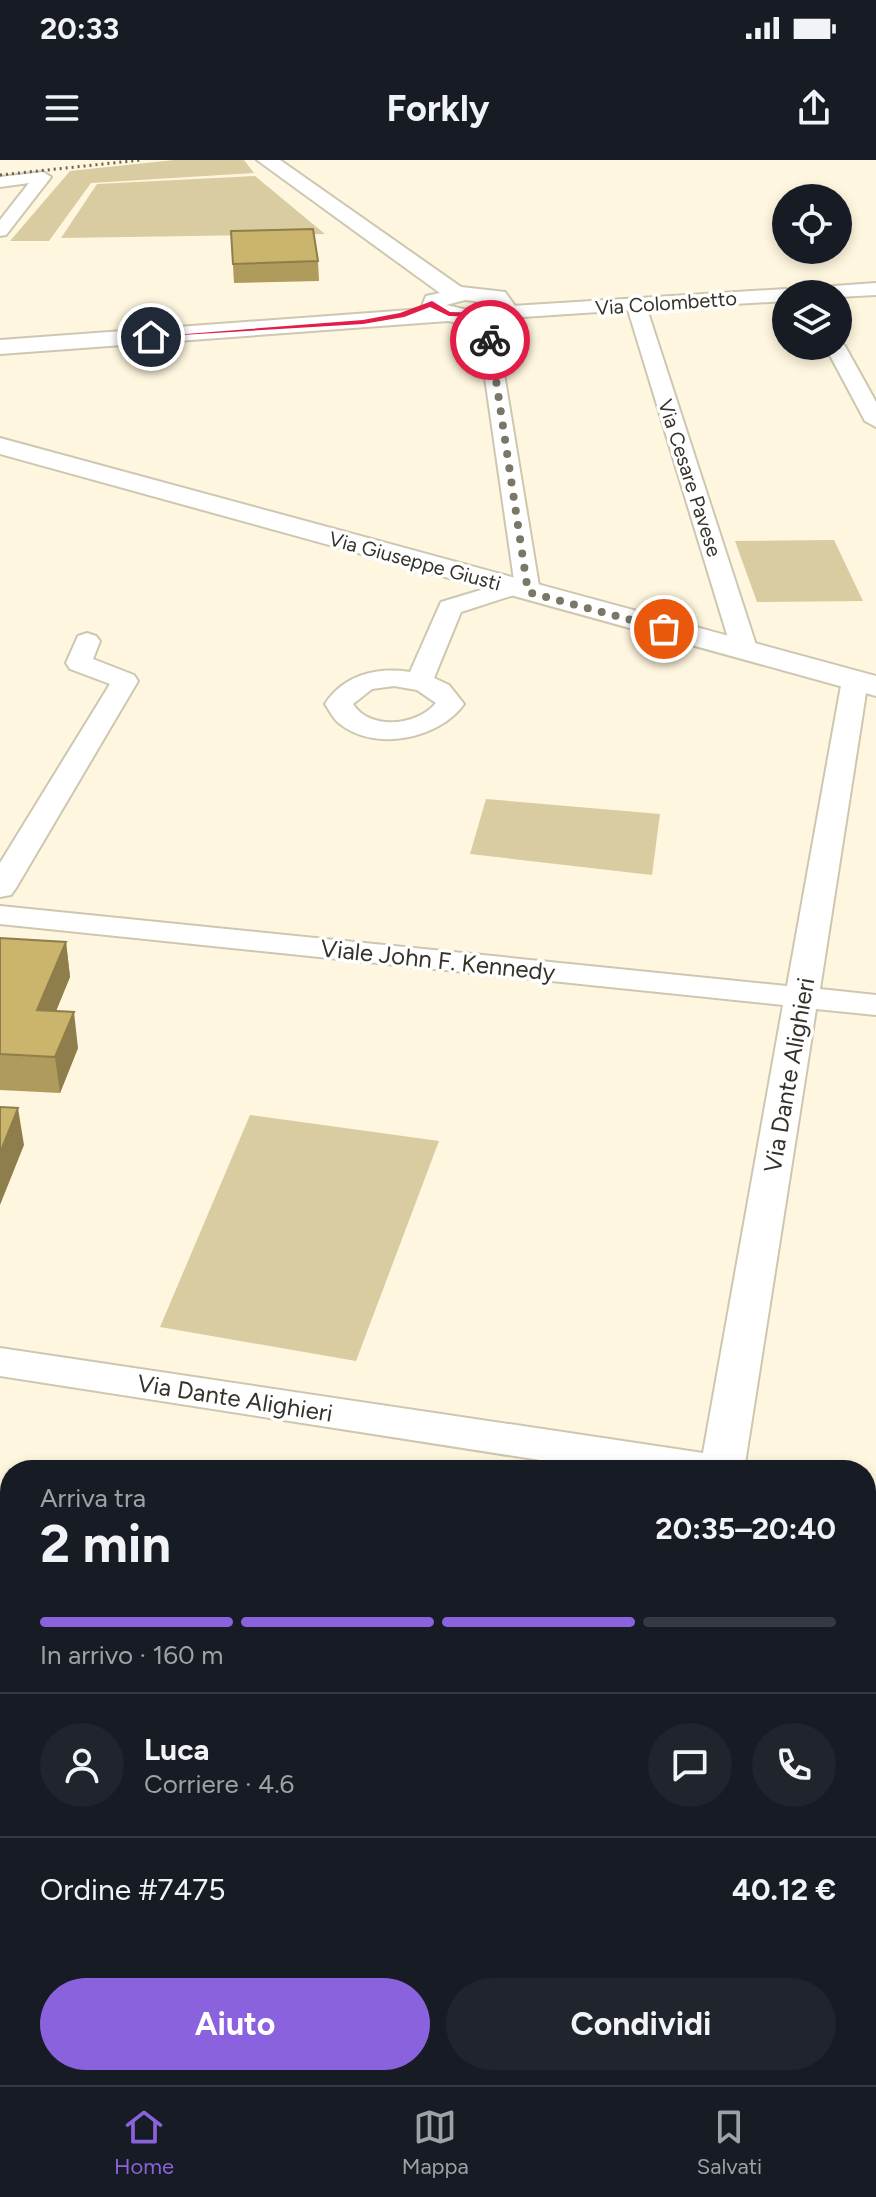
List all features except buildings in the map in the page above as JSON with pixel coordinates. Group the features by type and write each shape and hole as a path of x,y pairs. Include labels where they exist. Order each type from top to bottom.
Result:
{"street":[{"path":"0,166 51,160"},
{"path":"267,160 401,255 445,304"},
{"path":"0,182 43,177 0,231"},
{"path":"852,291 876,289"},
{"name":"Via Colombetto","path":"0,347 363,322 483,294 495,310 545,311 772,296"},
{"name":"Via Cesare Pavese","path":"636,305 745,651"},
{"path":"419,681 450,607 520,590 495,310"},
{"path":"843,360 876,421"},
{"name":"Via Giuseppe Giusti","path":"5,449 865,683"},
{"path":"0,888 125,681 79,663 87,641"},
{"name":"Via Dante Alighieri","path":"724,1460 802,997 865,683"},
{"name":"Viale John F. Kennedy","path":"0,915 876,1005"},
{"name":"Via Dante Alighieri","path":"0,1362 642,1460"}],"shaded area":[{"path":"174,160 244,160 254,173 91,183 49,241 10,241 70,171"},
{"path":"255,176 325,234 61,238 97,184"},
{"path":"834,540 863,601 757,602 735,541"},
{"path":"486,799 660,814 652,875 470,854"},
{"path":"250,1115 439,1141 356,1361 160,1327"}],"railway":[{"path":"0,175 141,160"}],"way so far":[{"path":"490,340 528,592 664,629"}],"route":[{"path":"151,337 363,322 402,315 432,303 434,308 449,314 485,315 490,340"}]}
